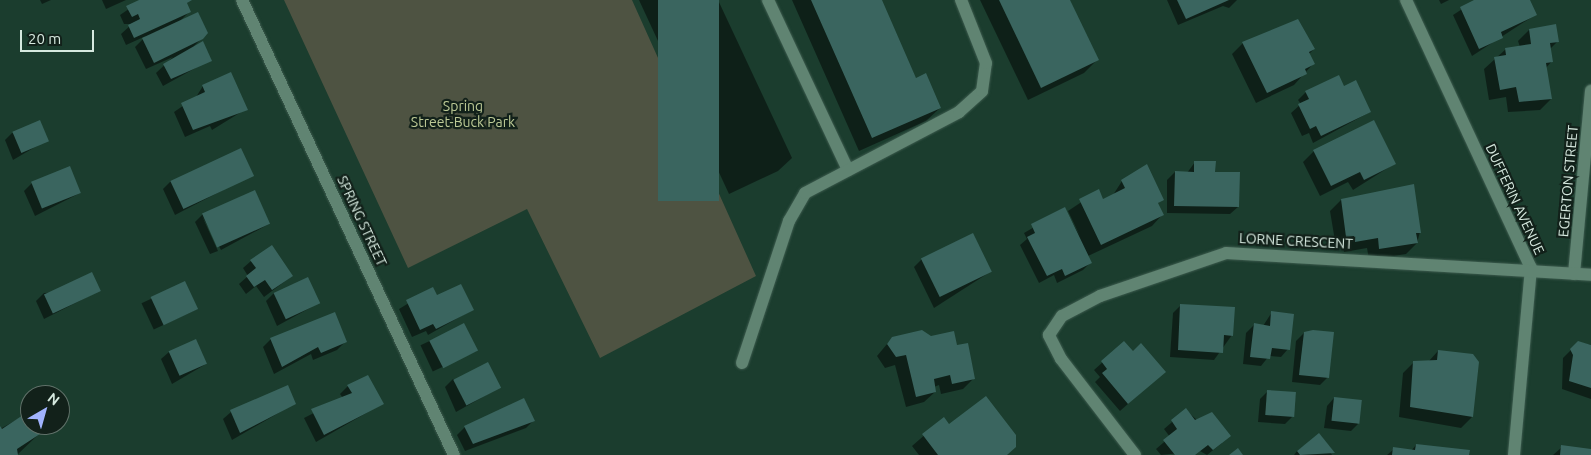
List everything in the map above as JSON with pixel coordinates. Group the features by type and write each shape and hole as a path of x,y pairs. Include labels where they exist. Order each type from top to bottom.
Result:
{"street":[{"name":"SPRING STREET","path":"242,0 454,455"},
{"path":"768,0 848,170"},
{"path":"742,363 789,221 805,193 959,112 982,91 986,63 961,0"},
{"name":"DUFFERIN AVENUE","path":"1406,0 1531,268 1514,455"},
{"name":"EGERTON STREET","path":"1574,274 1591,91"},
{"name":"LORNE CRESCENT","path":"1135,455 1061,360 1049,335 1062,316 1100,296 1226,253 1531,268 1591,275"}],"green space":[{"name":"Spring Street-Buck Park","path":"284,0 632,0 756,276 600,358 527,209 408,268"}],"building":[{"path":"139,0 192,0 187,3 191,12 134,38 128,25 140,19 138,14 132,17 126,6"},
{"path":"658,0 719,0 719,201 658,201"},
{"path":"811,0 882,0 916,78 926,73 941,108 872,138"},
{"path":"999,0 1070,0 1099,60 1041,88"},
{"path":"1177,0 1229,0 1186,19"},
{"path":"1474,0 1530,0 1537,15 1501,32 1503,38 1479,49 1460,7"},
{"path":"198,12 208,33 203,39 154,63 142,38"},
{"path":"1298,19 1315,49 1309,52 1315,64 1305,69 1307,74 1267,93 1242,42"},
{"path":"1556,24 1559,42 1550,43 1553,62 1546,63 1552,99 1519,102 1516,87 1500,90 1494,57 1506,55 1505,48 1531,44 1529,29"},
{"path":"203,41 212,61 171,79 163,64"},
{"path":"231,72 248,110 193,130 181,103 205,92 202,85"},
{"path":"1339,75 1344,86 1356,80 1371,112 1321,136 1316,126 1310,129 1298,104 1309,99 1305,91"},
{"path":"40,120 49,141 21,153 12,132"},
{"path":"1374,120 1396,164 1364,180 1360,172 1331,186 1313,150"},
{"path":"241,148 254,176 183,209 170,181"},
{"path":"1194,161 1216,161 1215,172 1240,172 1239,207 1174,206 1175,171 1194,172"},
{"path":"1147,164 1164,200 1158,203 1164,215 1101,245 1079,199 1099,189 1103,199 1125,188 1121,180"},
{"path":"70,166 81,193 42,209 31,182"},
{"path":"1414,184 1421,233 1416,233 1418,243 1379,249 1378,238 1355,242 1354,236 1346,237 1341,199"},
{"path":"255,190 270,224 217,247 202,214"},
{"path":"1065,207 1092,263 1065,276 1062,269 1047,276 1027,237 1035,233 1031,224"},
{"path":"973,233 992,272 940,297 921,258"},
{"path":"272,245 293,276 272,290 265,280 254,287 246,276 256,268 250,260"},
{"path":"92,272 101,291 53,313 44,294"},
{"path":"308,277 320,303 286,319 274,293"},
{"path":"185,281 198,309 164,325 151,297"},
{"path":"461,284 474,310 436,329 433,324 420,330 406,300 433,287 437,295"},
{"path":"1180,304 1235,307 1233,336 1224,335 1223,353 1178,350"},
{"path":"1271,311 1294,314 1290,350 1272,348 1270,359 1250,357 1254,323 1270,326"},
{"path":"335,312 347,342 321,353 318,347 282,367 270,338"},
{"path":"464,323 478,351 443,368 429,341"},
{"path":"922,330 931,336 954,331 957,345 968,343 975,379 952,384 950,375 934,379 936,392 916,397 906,355 896,357 887,344 892,337"},
{"path":"1313,330 1334,332 1329,378 1299,375 1304,332"},
{"path":"196,339 207,364 180,376 169,351"},
{"path":"1124,341 1133,351 1141,343 1166,372 1128,404 1102,373 1107,369 1101,361"},
{"path":"1578,341 1591,345 1591,388 1569,381 1573,355 1570,349"},
{"path":"1438,350 1473,354 1479,362 1473,417 1410,407 1413,361 1437,360"},
{"path":"488,362 501,388 466,406 453,380"},
{"path":"368,375 384,404 324,435 311,409 352,393 347,385"},
{"path":"288,385 296,404 240,433 230,410"},
{"path":"1267,390 1296,392 1294,417 1265,415"},
{"path":"986,396 1016,435 1016,447 1007,455 938,455 922,434 944,417 949,424"},
{"path":"1334,397 1362,400 1359,424 1331,421"},
{"path":"524,398 535,421 473,444 464,426"},
{"path":"1186,408 1195,420 1212,412 1231,436 1213,450 1208,445 1195,455 1175,455 1163,440 1177,429 1171,420"},
{"path":"20,417 20,435 38,435 17,449 18,455 0,455 0,426 2,429"},
{"path":"1319,433 1335,453 1300,455 1297,451"},
{"path":"1416,444 1470,450 1469,455 1392,455 1393,447 1415,450"},
{"path":"1561,445 1591,449 1591,455 1560,455"},
{"path":"1238,448 1243,455 1229,455"}]}
